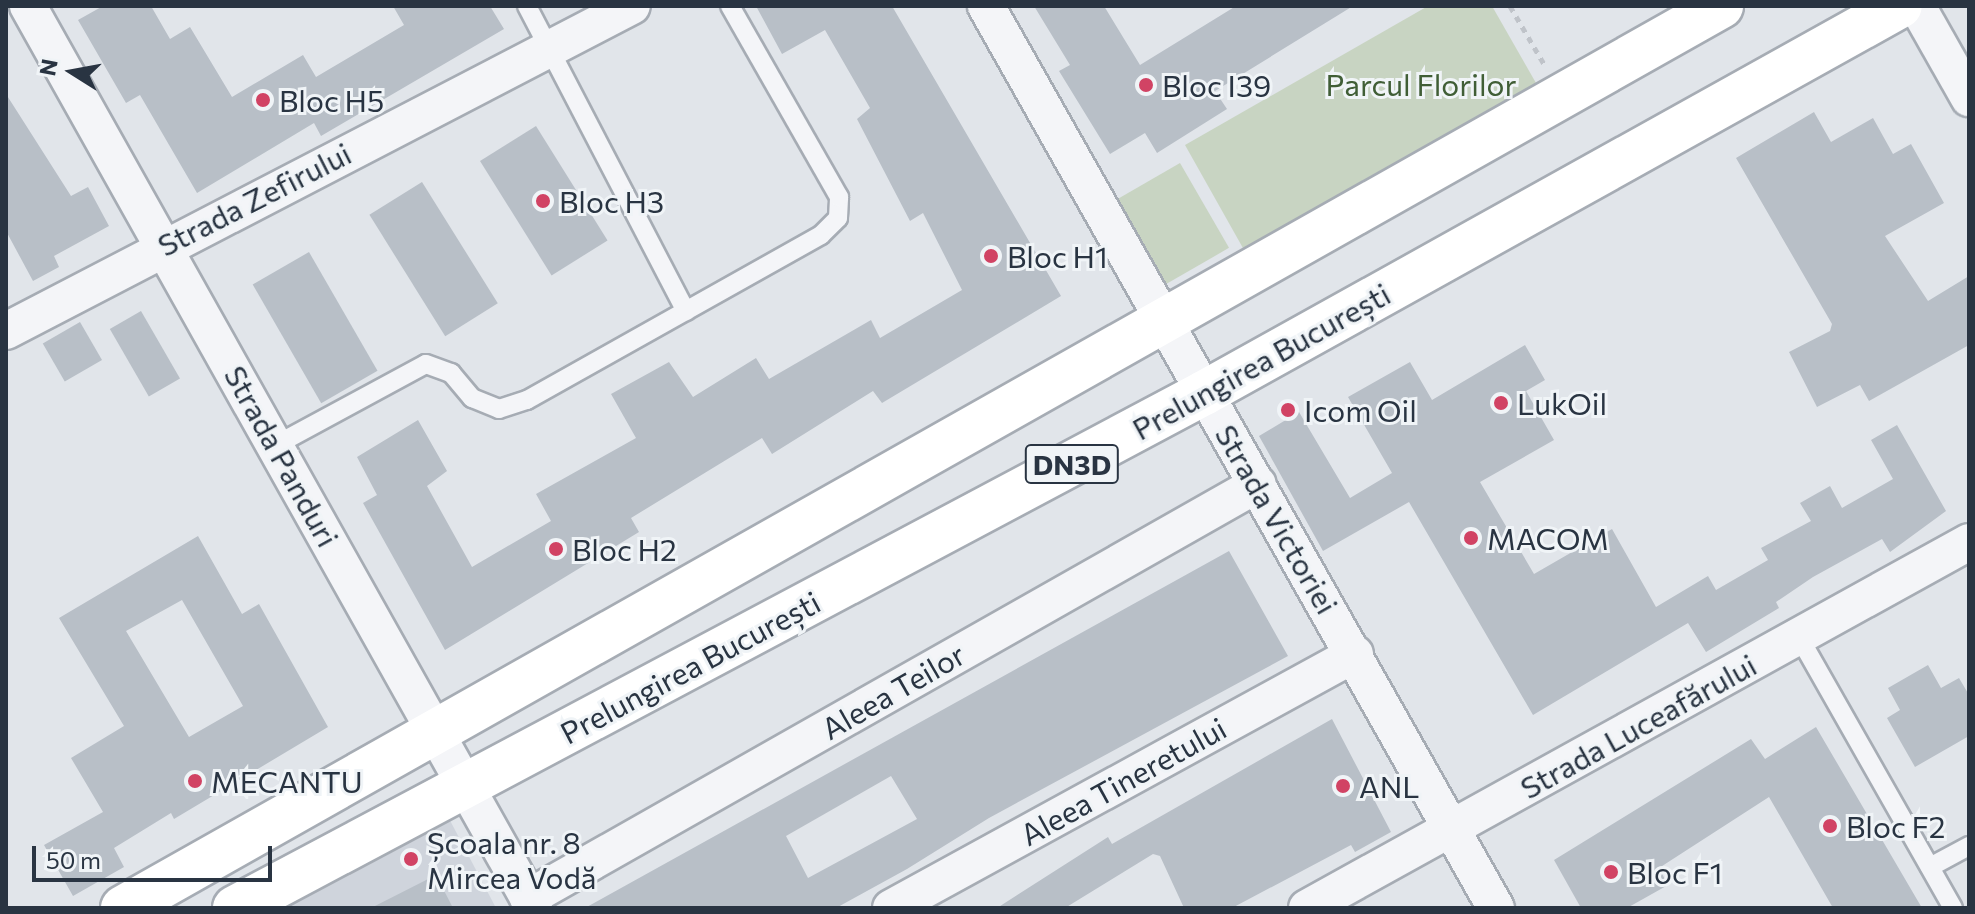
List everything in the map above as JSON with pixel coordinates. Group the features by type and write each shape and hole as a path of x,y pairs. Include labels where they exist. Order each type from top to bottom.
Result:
{"main road":[{"name":"Prelungirea București","path":"123,908 436,735 1560,93 1721,6"},
{"name":"Prelungirea București","path":"235,908 1204,393 1900,6"}],"street":[{"name":"Strada Panduri","path":"28,6 531,903"},
{"name":"Strada Zefirului","path":"6,331 164,244 632,6"},
{"name":"Strada Victoriei","path":"986,6 1161,322 1258,484 1496,908"},
{"path":"1917,6 1969,98"},
{"name":"Aleea Teilor","path":"531,903 1258,484"},
{"name":"Strada Luceafărului","path":"1307,908 1969,542"},
{"name":"Aleea Tineretului","path":"891,908 1355,654"}],"lane":[{"path":"527,6 686,311"},
{"path":"276,445 426,364 451,373 472,398 499,409 527,400 821,235 838,218 839,197 730,6"},
{"path":"1799,637 1953,908"},
{"path":"1930,867 1969,846"}],"path":[{"path":"1510,6 1560,93"}],"shaded area":[{"name":"Școala nr. 8 Mircea Vodă","path":"444,809 496,908 261,908"}],"green space":[{"name":"Parcul Florilor","path":"1428,6 1492,6 1540,90 1248,257 1185,145"},
{"path":"1180,163 1229,248 1166,284 1117,200"}],"building":[{"name":"Bloc H5","path":"103,6 151,6 170,39 190,27 232,97 303,55 316,77 404,25 393,6 490,6 504,29 321,136 314,123 197,193 140,95 126,103 78,20"},
{"name":"Bloc H1","path":"756,6 892,6 1061,296 882,403 873,391 772,454 762,438 631,518 639,532 445,650 363,503 377,495 357,457 418,420 447,471 427,486 472,567 551,521 536,494 636,438 611,394 669,362 693,397 756,358 769,379 871,320 880,338 962,290 923,213 910,221 857,119 870,108 825,30 782,54"},
{"name":"Bloc I39","path":"1034,6 1104,6 1140,65 1236,6 1353,6 1215,91 1227,109 1157,153 1145,133 1110,154 1059,71 1070,65"},
{"path":"6,94 71,196 88,187 109,226 54,256 59,267 33,281 6,231"},
{"path":"1814,112 1831,142 1873,118 1893,154 1911,144 1944,203 1885,236 1928,301 1969,276 1969,345 1869,401 1860,385 1817,407 1789,352 1830,331 1832,324 1736,158"},
{"name":"Bloc H3","path":"536,126 608,240 552,275 480,161"},
{"path":"422,182 498,303 445,336 369,215"},
{"path":"309,252 378,371 321,403 253,284"},
{"path":"141,311 180,379 149,397 110,329"},
{"path":"80,322 102,360 65,382 43,344"},
{"path":"1525,345 1545,380 1526,391 1554,440 1480,482 1534,574 1612,529 1656,607 1708,576 1716,590 1768,560 1761,548 1811,521 1800,503 1830,486 1842,508 1893,479 1871,440 1897,425 1946,511 1890,552 1882,539 1813,577 1776,602 1779,608 1706,652 1688,623 1533,715 1409,502 1323,551 1259,436 1299,412 1350,498 1392,473 1348,397 1410,362 1432,400"},
{"path":"198,536 242,614 259,604 328,727 174,819 171,813 114,848 124,867 73,896 44,845 103,812 71,758 124,726 59,618","holes":["182,600 243,706 189,737 126,631"]},
{"path":"1229,551 1288,656 989,818 836,908 585,908","holes":["891,776 917,819 808,878 786,836"]},
{"path":"1928,665 1941,688 1959,678 1969,695 1969,736 1915,767 1887,718 1900,710 1888,688"},
{"path":"1332,719 1391,832 1355,852 1351,845 1232,908 1184,908 1160,856 1153,854 1065,908 997,908 1108,837 1112,844"},
{"name":"Bloc F2","path":"1816,727 1922,908 1833,908 1769,797 1659,868 1668,885 1627,908 1581,908 1554,860 1751,739 1765,759"},
{"path":"436,875 453,908 371,908"}],"place":[{"name":"Bloc I39","path":"1146,85"},
{"name":"Bloc H5","path":"263,100"},
{"name":"Bloc H3","path":"543,201"},
{"name":"Bloc H1","path":"991,256"},
{"name":"LukOil","path":"1501,403"},
{"name":"Icom Oil","path":"1288,410"},
{"name":"MACOM","path":"1471,538"},
{"name":"Bloc H2","path":"556,549"},
{"name":"MECANTU","path":"195,781"},
{"name":"ANL","path":"1343,786"},
{"name":"Bloc F2","path":"1830,826"},
{"name":"Școala nr. 8 Mircea Vodă","path":"411,859"},
{"name":"Bloc F1","path":"1611,872"}]}
